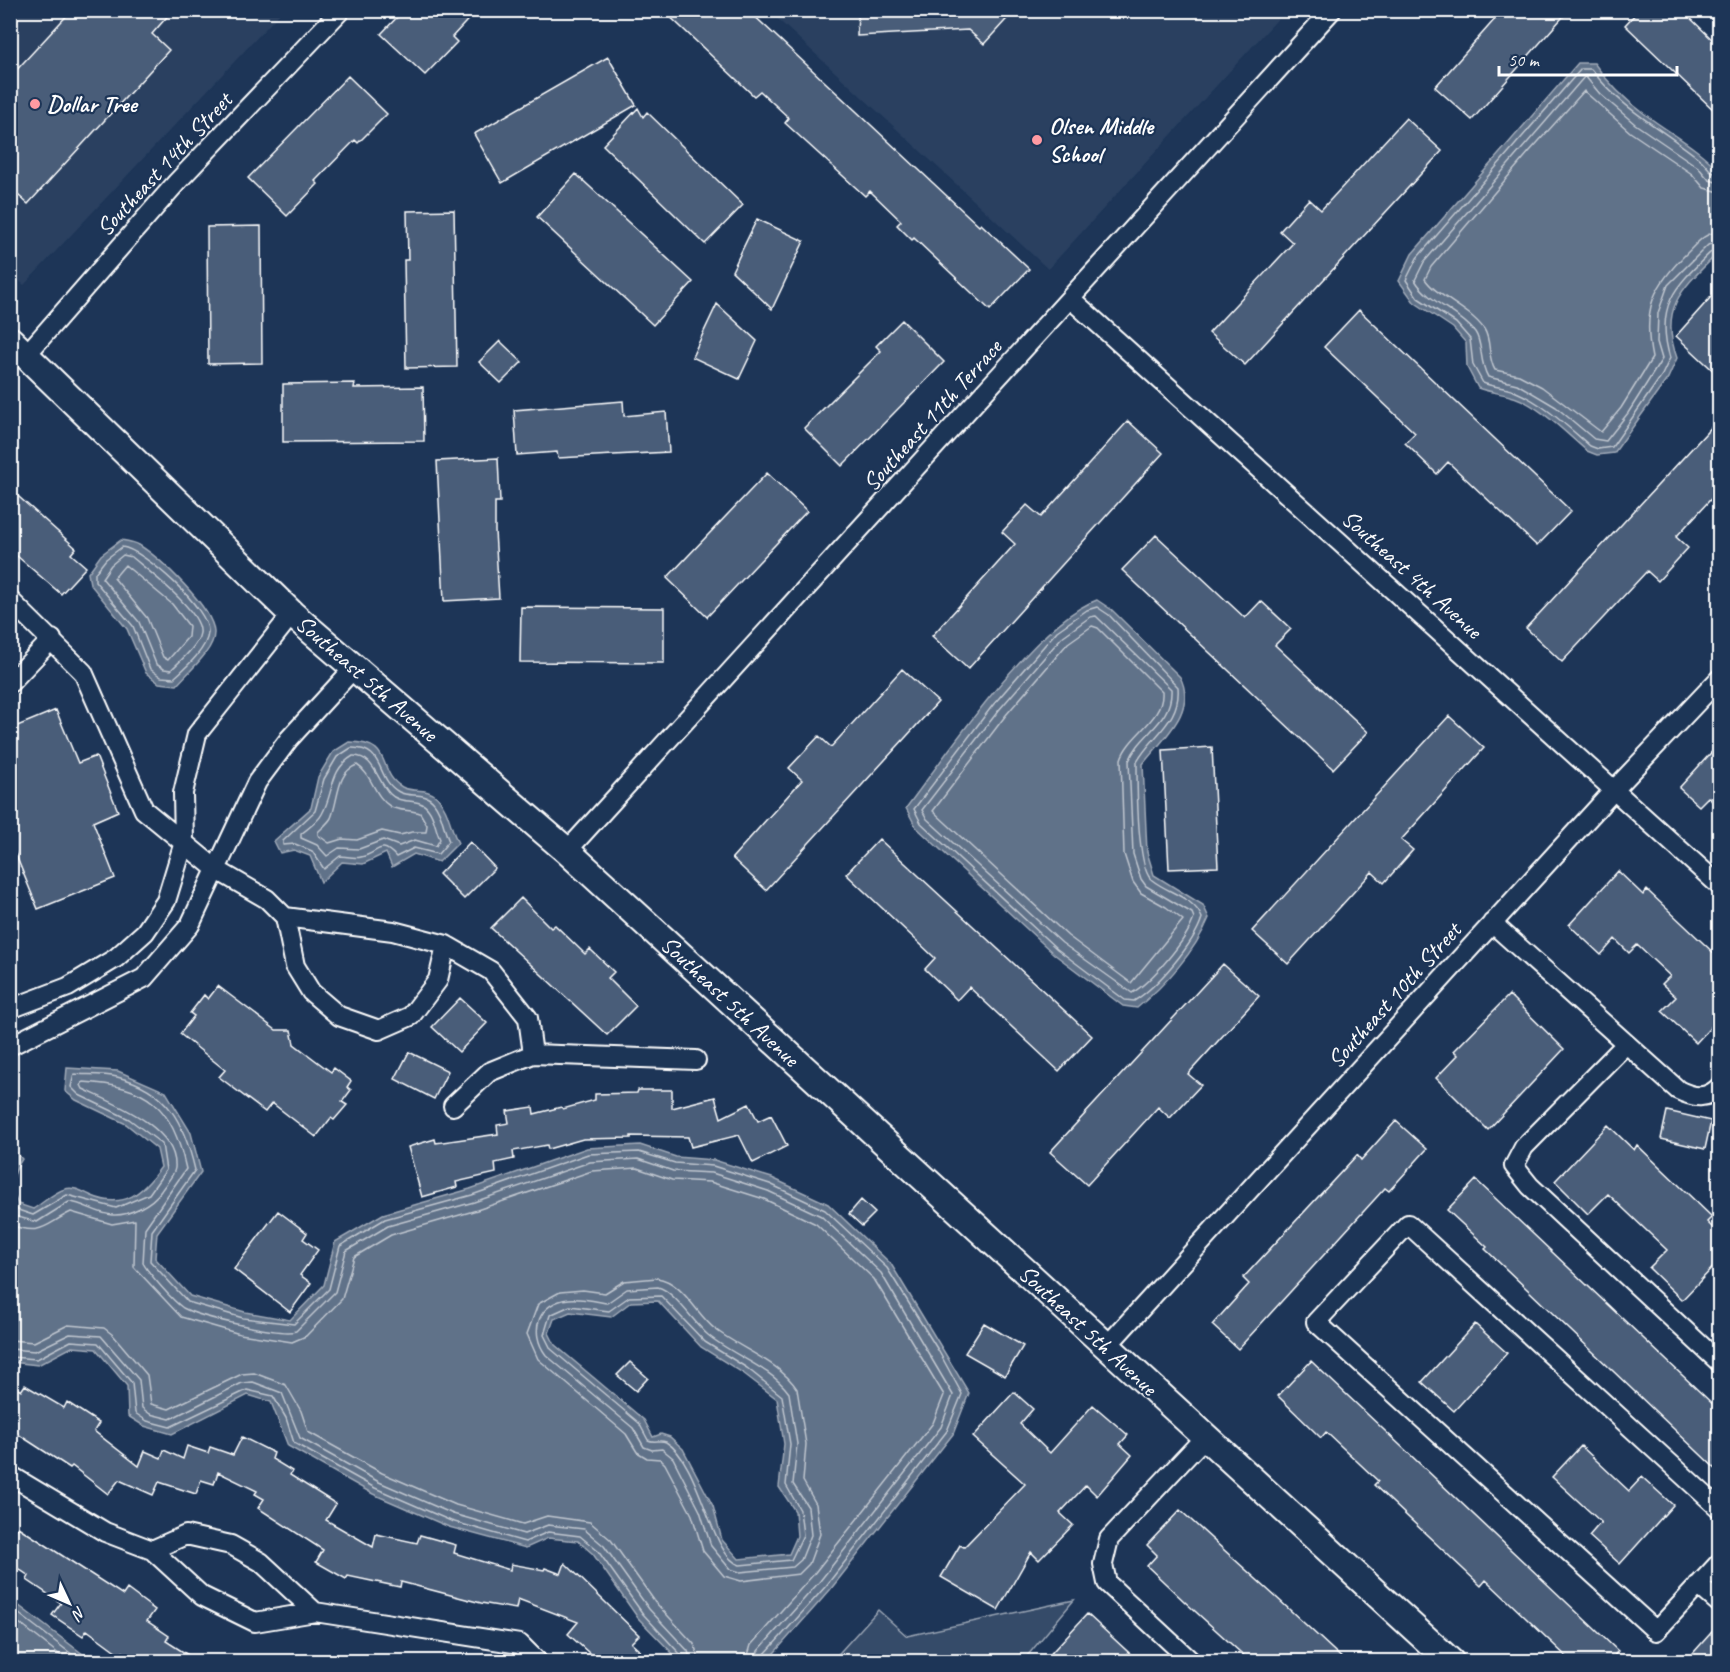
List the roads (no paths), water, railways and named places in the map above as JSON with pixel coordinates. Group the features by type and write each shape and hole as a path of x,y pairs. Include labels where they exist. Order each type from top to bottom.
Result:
{"street":[{"name":"Southeast 14th Street","path":"18,348 341,10"},
{"name":"Southeast 11th Terrace","path":"567,851 1332,10"},
{"name":"Southeast 4th Avenue","path":"1071,299 1719,886"},
{"name":"Southeast 5th Avenue","path":"18,348 292,614 567,851 1451,1662"},
{"path":"10,600 83,672 144,810 217,870 267,899 285,917 295,966 311,992 339,1016 379,1030 411,1016 438,981 446,945"},
{"path":"10,1009 68,987 116,958 145,932 166,902 184,842 183,793 197,734 292,614"},
{"path":"10,683 52,639"},
{"path":"10,1046 144,978 190,925 256,782 289,739 354,668"},
{"name":"Southeast 10th Street","path":"1106,1347 1492,923 1719,678"},
{"path":"285,917 393,931 446,945 491,971 528,1018 533,1054"},
{"path":"1492,923 1678,1090 1693,1098 1711,1095 1719,1086"},
{"path":"1626,1044 1524,1147 1514,1166 1530,1186 1719,1363"},
{"path":"453,1106 489,1072 533,1054 696,1060"},
{"path":"1719,1509 1408,1224 1316,1322 1656,1631 1719,1562"},
{"path":"1192,1662 1107,1583 1103,1564 1109,1539 1205,1437"},
{"path":"10,1475 105,1532 152,1550 202,1596 255,1622 315,1612 520,1644 538,1662"},
{"path":"152,1550 186,1535 231,1545 261,1562 315,1612"},
{"path":"1698,1585 1719,1604"}],"water":[{"path":"1578,63 1594,63 1631,103 1694,148 1720,172 1719,252 1695,276 1678,298 1671,324 1677,358 1668,378 1614,453 1597,455 1587,451 1551,419 1520,399 1478,388 1467,367 1466,343 1453,328 1414,302 1399,281 1412,254"},
{"path":"121,540 139,545 159,561 184,584 205,610 211,622 214,632 210,646 177,685 159,683 146,673 127,629 90,584 88,573 101,555"},
{"path":"1097,600 1112,610 1180,677 1184,689 1181,713 1168,734 1143,764 1147,852 1154,875 1203,905 1209,918 1196,943 1178,967 1137,1008 1123,1006 1054,954 916,827 906,808 968,724 1021,661 1047,634 1073,613"},
{"path":"349,742 363,743 373,747 379,752 394,781 406,789 433,794 441,802 458,843 439,862 414,854 392,867 386,853 363,864 342,862 321,882 310,856 294,850 280,853 274,841 311,808 318,777 333,752"},
{"path":"67,1068 118,1071 166,1092 191,1133 201,1172 157,1233 155,1258 190,1296 245,1312 290,1320 324,1285 335,1242 383,1214 470,1189 587,1148 640,1145 676,1157 714,1160 772,1178 828,1204 891,1264 969,1393 953,1434 830,1590 767,1661 680,1661 638,1618 593,1554 578,1541 548,1538 526,1548 449,1527 373,1494 288,1446 271,1402 248,1395 172,1434 144,1426 128,1416 127,1386 96,1349 72,1347 38,1365 11,1362 11,1147 22,1159 13,1181 15,1198 18,1204 33,1209 61,1190 68,1188 104,1200 124,1200 140,1191 161,1167 157,1149 126,1124 76,1100 65,1091","holes":["658,1301 701,1347 743,1373 777,1399 784,1444 779,1487 795,1511 797,1536 789,1554 739,1559 722,1540 713,1506 683,1449 670,1437 661,1434 653,1437 644,1420 555,1345 549,1333 554,1319 570,1312 611,1317 631,1302"]},
{"path":"10,1599 92,1661 11,1661"}],"place":[{"name":"Dollar Tree","path":"35,104"},
{"name":"Olsen Middle School","path":"1037,140"}]}
